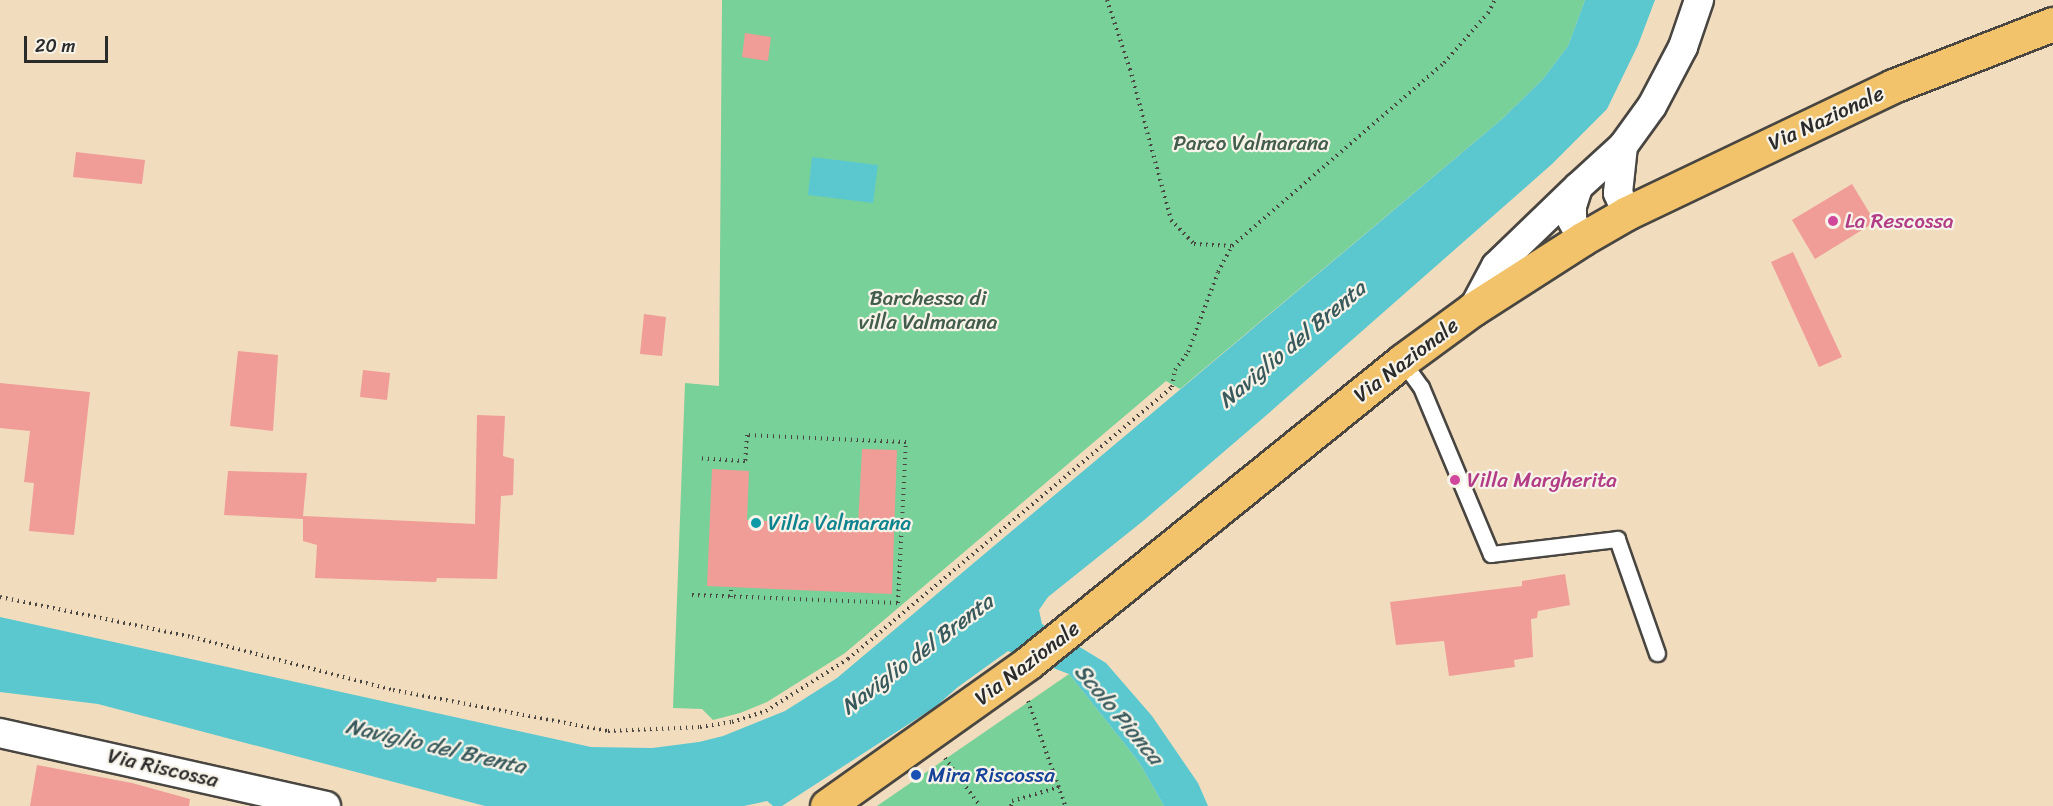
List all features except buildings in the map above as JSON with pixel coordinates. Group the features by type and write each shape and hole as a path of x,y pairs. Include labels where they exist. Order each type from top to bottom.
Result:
{"main road":[{"name":"Via Nazionale","path":"827,806 1074,628 1402,361 1473,309 1582,239 1627,213 1893,86 2053,24"}],"street":[{"path":"1473,309 1496,266 1623,146 1652,106 1683,47 1699,0"},
{"path":"1623,146 1618,193 1627,213"},
{"path":"1578,187 1572,206 1572,220 1582,239"},
{"name":"Via Riscossa","path":"0,733 326,806"}],"lane":[{"path":"1402,361 1421,387 1491,554 1617,539 1657,653"}],"path":[{"path":"1107,0 1130,69 1171,220 1194,244 1232,246"},
{"path":"0,597 192,637 393,690 608,731 700,727 732,722 766,711 848,659 1172,387 1175,370 1188,352 1218,272 1232,246 1444,63 1488,13 1495,0"},
{"path":"692,595 898,603 906,442 747,435 745,461 696,458"},
{"path":"730,597 731,587"},
{"path":"1028,701 1065,805"},
{"path":"945,758 980,806"},
{"path":"1011,806 1012,801 1059,787"}],"green space":[{"name":"Barchessa di villa Valmarana","path":"722,0 1585,0 1568,46 1542,80 1502,119 1180,389 1166,381 845,653 767,702 740,713 713,720 702,709 673,708 685,383 719,386"},
{"path":"1069,674 1139,762 1164,806 877,806"}],"water":[{"path":"1585,0 1655,0 1638,45 1607,109 1552,164 1269,413 1143,521 1048,597 1039,610 1042,624 1106,663 1152,716 1198,783 1208,806 1164,806 1139,762 1069,674 1008,651 958,687 935,707 782,806 773,806 767,801 744,806 485,806 98,704 0,692 0,617 591,747 652,748 699,742 723,736 785,711 837,678 1502,119 1542,80 1568,46"},
{"path":"812,157 878,165 873,203 808,195"}],"place":[{"name":"La Rescossa","path":"1833,221"},
{"name":"Villa Margherita","path":"1455,480"},
{"name":"Villa Valmarana","path":"756,523"},
{"name":"Mira Riscossa","path":"916,775"}],"park label":[{"name":"Parco Valmarana","path":"1251,143"}],"water label":[{"name":"Naviglio del Brenta","path":"1292,344"},
{"name":"Naviglio del Brenta","path":"917,654"},
{"name":"Scolo Pionca","path":"1119,714"},
{"name":"Naviglio del Brenta","path":"436,746"}]}
